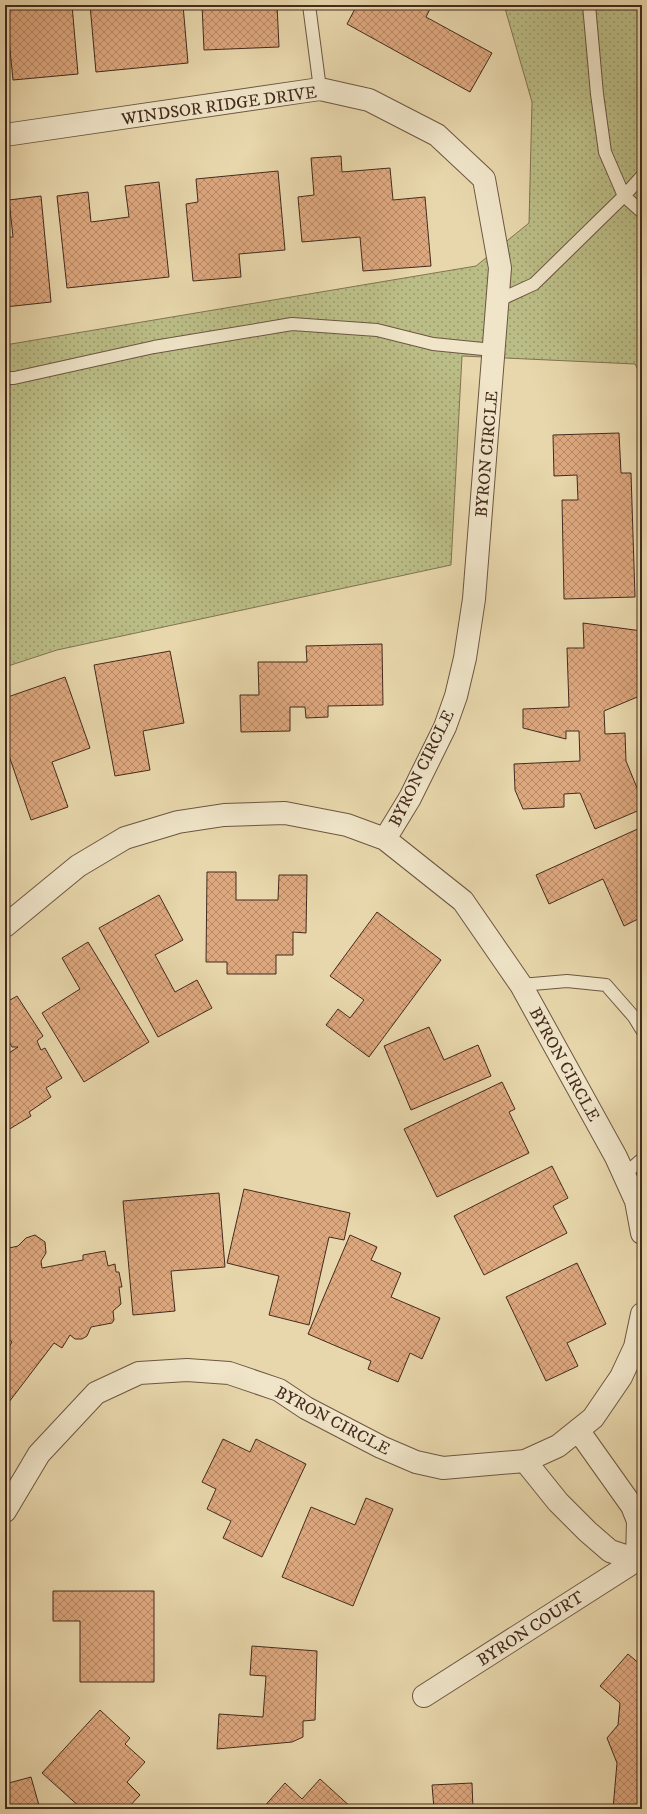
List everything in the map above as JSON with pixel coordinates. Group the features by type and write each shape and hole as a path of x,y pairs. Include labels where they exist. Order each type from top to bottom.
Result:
{"street":[{"name":"WINDSOR RIDGE DRIVE","path":"5,135 320,89 369,100 437,135 484,179 500,268"},
{"name":"BYRON CIRCLE","path":"500,268 474,592 464,658 456,696 445,727 410,798 385,839 464,901 521,986 616,1157 636,1201 642,1233"},
{"path":"5,926 78,866 124,838 178,822 224,815 285,813 347,825 385,839"},
{"name":"BYRON CIRCLE","path":"5,1511 39,1454 96,1393 139,1373 187,1370 229,1373 279,1390 306,1408 381,1447 416,1462 443,1468 525,1461 558,1446 593,1418 621,1377 635,1347 642,1314"},
{"path":"525,1461 558,1502 588,1532 610,1551 639,1562 638,1521 632,1506 578,1430"},
{"name":"BYRON COURT","path":"424,1696 639,1562"}],"lane":[{"path":"309,5 320,89"},
{"path":"589,5 597,94 605,152 624,196 642,212"},
{"path":"497,301 534,284 624,196 642,176"},
{"path":"5,378 14,378 154,347 292,324 377,330 433,344 493,350"},
{"path":"521,986 567,981 606,986 634,1017 642,1030"},
{"path":"624,1175 642,1159"}],"green space":[{"path":"504,5 642,5 642,377 635,364 462,356 451,565 57,650 5,667 5,345 476,266 529,223 532,102"}],"building":[{"path":"5,5 72,5 78,74 13,80 7,20 5,21"},
{"path":"90,5 183,5 188,63 96,72"},
{"path":"202,5 277,5 279,47 204,50"},
{"path":"357,5 432,5 426,17 492,53 470,92 347,24"},
{"path":"341,156 342,172 390,168 393,200 425,197 431,266 363,271 360,237 302,242 298,197 314,195 311,158"},
{"path":"278,171 285,250 239,254 241,277 193,281 186,204 198,202 196,179"},
{"path":"159,182 169,277 67,288 57,196 88,192 91,222 129,217 125,186"},
{"path":"41,196 51,302 5,307 5,237 13,237 9,200"},
{"path":"619,433 621,473 631,473 635,597 564,599 562,500 578,500 577,475 554,476 553,435"},
{"path":"583,623 642,631 642,695 604,711 605,734 625,733 626,761 642,800 642,809 595,829 580,793 564,794 564,807 523,809 515,790 514,764 580,761 579,731 566,731 566,739 523,728 523,709 569,707 567,648 584,648"},
{"path":"382,644 383,705 328,706 328,717 306,718 305,707 290,707 290,731 241,732 240,695 259,695 258,662 307,662 306,646"},
{"path":"170,651 184,723 143,731 150,770 115,776 94,665"},
{"path":"65,677 90,748 52,762 68,807 31,820 5,744 5,698"},
{"path":"642,827 642,917 624,926 603,879 549,904 536,875"},
{"path":"207,872 236,872 236,900 278,900 279,875 307,875 306,933 293,932 293,955 276,955 276,974 227,974 227,962 206,962"},
{"path":"159,895 183,940 155,955 175,992 197,980 212,1008 158,1037 99,928"},
{"path":"377,912 441,960 369,1057 326,1025 338,1009 350,1018 364,1000 330,976"},
{"path":"88,942 149,1042 84,1082 42,1013 80,989 62,958"},
{"path":"17,996 43,1036 37,1041 41,1050 45,1048 62,1078 46,1088 51,1097 29,1112 31,1116 8,1130 5,1126 5,1048 6,1047 9,1053 18,1047 12,1047 5,1035 5,1003"},
{"path":"429,1027 444,1060 478,1045 491,1076 411,1110 384,1046"},
{"path":"502,1082 515,1109 509,1112 529,1153 437,1197 404,1129"},
{"path":"552,1166 568,1198 553,1206 567,1233 484,1275 454,1216"},
{"path":"244,1189 350,1213 344,1240 329,1237 309,1325 269,1315 279,1276 227,1263"},
{"path":"219,1193 225,1267 171,1271 175,1311 133,1315 123,1201"},
{"path":"35,1235 45,1242 46,1253 41,1261 42,1268 83,1260 83,1255 105,1251 108,1266 115,1264 116,1272 119,1272 122,1287 119,1287 121,1304 113,1311 114,1320 112,1323 91,1327 87,1336 82,1339 75,1339 70,1335 62,1348 54,1343 9,1402 5,1399 5,1353 12,1342 5,1336 5,1249 18,1246 26,1238"},
{"path":"350,1235 377,1247 371,1260 401,1273 391,1297 440,1318 422,1359 410,1353 398,1382 368,1369 371,1361 308,1334"},
{"path":"577,1263 606,1324 567,1343 578,1366 546,1381 506,1297"},
{"path":"223,1439 250,1452 256,1439 306,1464 262,1557 223,1538 231,1521 207,1509 216,1489 202,1482"},
{"path":"366,1498 393,1509 353,1606 282,1577 311,1507 355,1525"},
{"path":"53,1591 154,1591 154,1682 80,1682 80,1621 53,1621"},
{"path":"252,1646 317,1651 315,1720 303,1721 303,1737 292,1742 217,1749 219,1714 263,1717 266,1676 250,1675"},
{"path":"628,1654 642,1666 642,1809 613,1809 617,1763 607,1738 618,1725 620,1703 600,1686"},
{"path":"100,1710 130,1738 125,1744 145,1762 127,1782 140,1795 127,1809 114,1809 112,1807 111,1809 82,1809 42,1773"},
{"path":"31,1777 40,1809 5,1809 5,1784"},
{"path":"320,1779 353,1809 262,1809 285,1783 302,1799"},
{"path":"472,1783 473,1809 434,1809 432,1785"}]}
